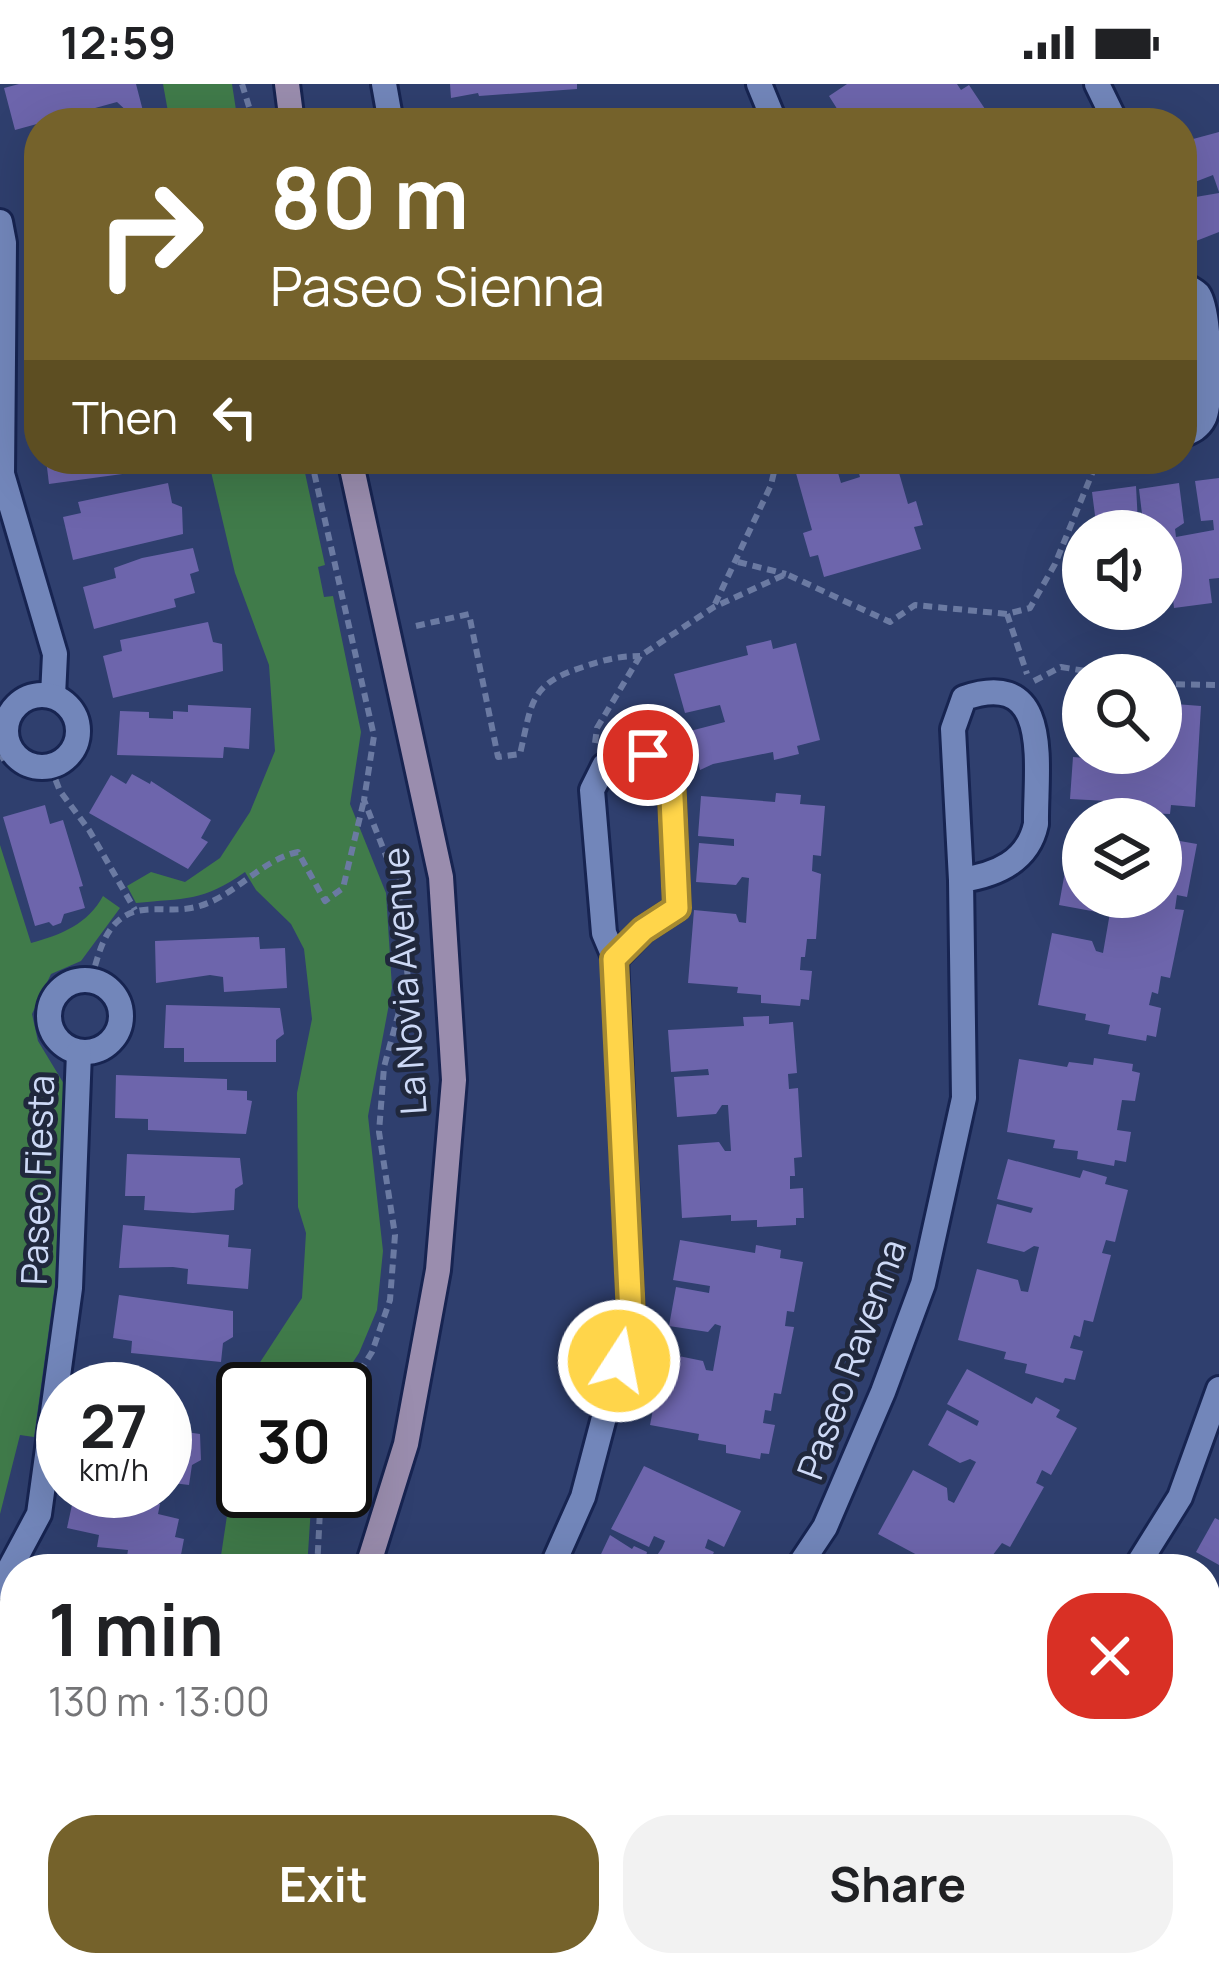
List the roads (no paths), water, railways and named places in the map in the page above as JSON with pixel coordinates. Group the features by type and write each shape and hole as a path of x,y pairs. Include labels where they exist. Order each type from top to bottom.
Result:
{"main road":[{"name":"La Novia Avenue","path":"353,474 441,877 454,1079 434,1292 406,1444 372,1554"}],"street":[{"path":"0,222 4,243 2,474 55,654 53,696"},
{"path":"1197,293 1205,312 1208,398 1197,427"},
{"name":"Paseo Ravenna","path":"807,1554 825,1527 883,1392 923,1285 947,1188 964,1098 961,880 952,729 964,698 1010,693 1024,701 1033,717 1033,842 1004,868 961,880"},
{"path":"34,696 53,696 72,710 79,737 63,761 36,767 6,756 12,712 34,696"},
{"path":"558,1554 584,1497 631,1315 614,959 604,933 592,790 604,766 648,755 671,776 677,908 643,930 614,959"},
{"name":"Paseo Fiesta","path":"92,980 116,995 122,1022 106,1046 79,1052 56,1037 49,1010 64,986 92,980"},
{"name":"Paseo Fiesta","path":"18,1554 39,1514 70,1288 79,1052"},
{"path":"1144,1554 1180,1497 1219,1389"}]}
